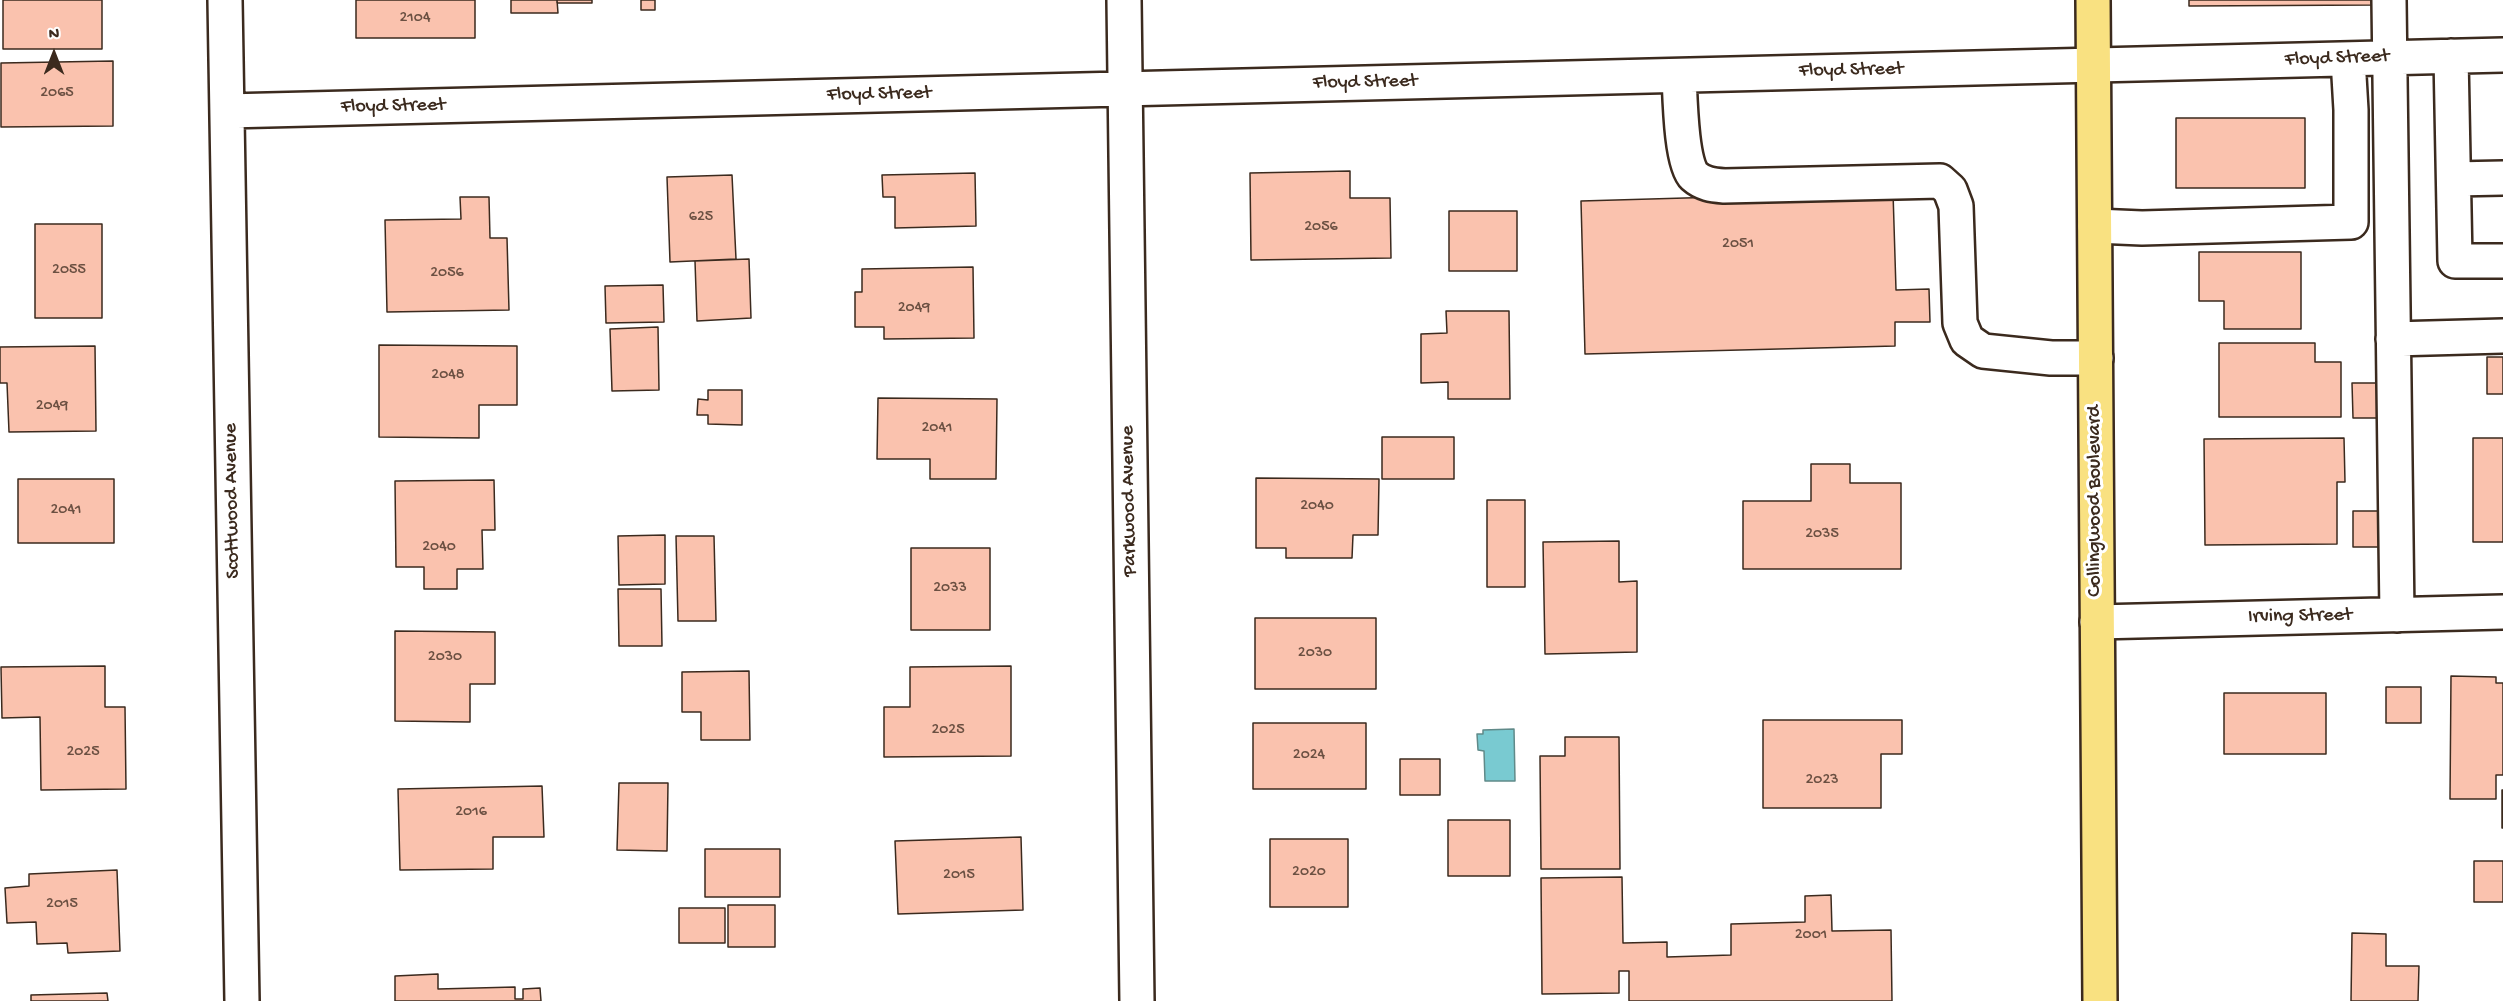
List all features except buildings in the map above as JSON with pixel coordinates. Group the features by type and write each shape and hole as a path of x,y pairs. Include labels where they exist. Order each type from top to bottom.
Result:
{"main road":[{"name":"Collingwood Boulevard","path":"2093,0 2100,1001"}],"street":[{"name":"Scottwood Avenue","path":"225,0 242,1001"},
{"name":"Parkwood Avenue","path":"1124,0 1137,1001"},
{"path":"2389,0 2397,615"},
{"name":"Floyd Street","path":"227,111 2503,55"},
{"path":"2451,56 2455,261 2503,261"},
{"path":"2348,59 2351,110 2351,222"},
{"path":"1679,76 1686,159 1692,174 1706,184 1724,186 1940,181 1950,190 1956,206 1960,323 1967,339 1983,351 2051,358 2096,358"},
{"path":"2454,179 2503,178"},
{"path":"2095,226 2142,228 2392,222"},
{"path":"2393,339 2503,336"},
{"name":"Irving Street","path":"2097,622 2503,612"}],"water":[{"path":"1514,729 1515,781 1485,781 1484,751 1478,750 1477,734 1483,734 1483,730"}]}
